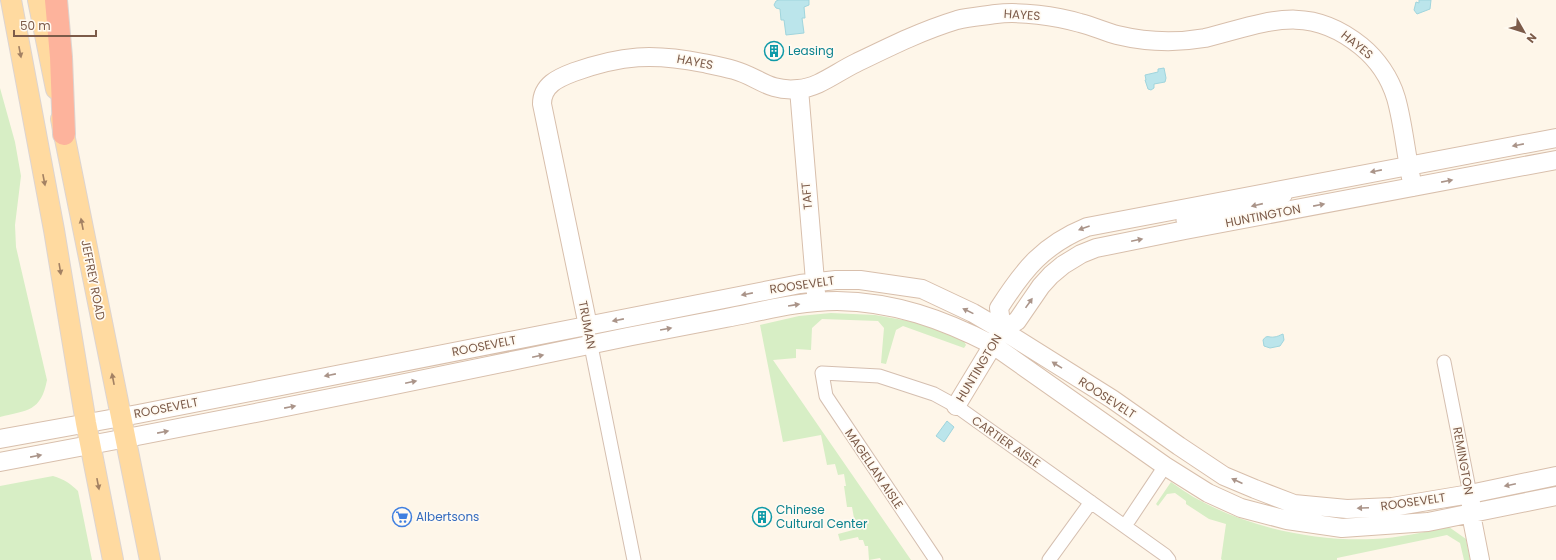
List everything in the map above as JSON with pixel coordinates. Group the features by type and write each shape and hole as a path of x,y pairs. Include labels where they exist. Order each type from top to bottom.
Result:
{"highway":[{"path":"56,0 61,57 64,134"}],"main road":[{"path":"11,0 54,230 90,445 114,560"},
{"name":"JEFFREY ROAD","path":"38,0 124,439 150,560"}],"street":[{"name":"HAYES","path":"544,90 560,78 595,64 621,58 650,56 675,58 734,70 770,87 799,89 815,85 925,31 959,20 998,14 1025,14 1050,17 1079,22 1116,35 1162,41 1206,38 1279,20 1306,20 1319,22 1345,34 1366,50 1382,69 1396,96 1413,187"},
{"name":"TAFT","path":"799,89 816,302"},
{"name":"TRUMAN","path":"544,90 542,104 634,560"},
{"name":"HUNTINGTON","path":"956,406 997,337 1017,321 1046,280 1072,259 1096,248 1289,187 1556,138"},
{"name":"HUNTINGTON","path":"997,337 999,308 1026,269 1037,257 1054,244 1072,233 1087,227 1183,220 1413,187 1556,160"},
{"name":"ROOSEVELT","path":"0,439 815,282 860,280 922,289 973,313 997,337 1165,466 1208,493 1242,508 1287,520 1342,528 1428,522 1556,496"},
{"name":"ROOSEVELT","path":"0,462 373,390 591,344 816,302 839,301 871,304 907,310 997,337 1112,400 1224,476 1294,504 1347,509 1392,507 1470,494 1556,476"},
{"name":"REMINGTON","path":"1444,362 1470,494 1471,514 1480,560"},
{"path":"369,368 373,390"},
{"name":"CARTIER AISLE","path":"822,373 879,376 934,394 956,406 1126,526 1165,555 1169,560"},
{"name":"MAGELLAN AISLE","path":"822,373 826,396 936,560"},
{"path":"1126,526 1165,466"},
{"path":"1049,560 1091,502"}],"green space":[{"path":"0,88 15,142 21,176 15,225 16,247 47,380 41,398 37,404 25,411 0,417"},
{"path":"831,313 875,315 922,324 963,339 966,345 964,348 903,326 896,330 886,364 881,363 884,328 878,321 822,319 812,328 811,350 796,349 796,358 773,360 911,560 881,560 880,558 869,560 868,546 865,546 863,540 859,540 858,537 840,541 838,534 853,530 851,519 854,518 852,507 847,507 844,474 838,475 835,464 827,465 821,435 783,442 760,325 799,316"},
{"path":"53,476 67,482 78,491 92,560 0,560 0,486"},
{"path":"1171,482 1192,496 1216,509 1241,519 1294,533 1321,537 1373,539 1402,536 1449,527 1466,539 1470,560 1464,560 1460,543 1447,535 1337,558 1337,560 1222,560 1226,524 1209,519 1186,504 1186,501 1175,493 1167,494 1158,506 1156,504"}],"water":[{"path":"809,0 809,5 804,7 805,18 802,18 804,33 786,35 784,20 781,20 780,9 776,8 774,5 776,1"},
{"path":"1419,0 1431,0 1430,9 1417,14 1414,10 1416,2 1419,3"},
{"path":"1164,68 1166,78 1165,82 1154,84 1154,88 1151,90 1148,89 1145,75 1158,72 1158,69"},
{"path":"1283,334 1284,340 1280,346 1270,348 1264,346 1263,340 1266,337 1275,337"},
{"path":"947,421 954,427 944,442 936,436"}],"place":[{"name":"Leasing","path":"774,51"},
{"name":"Albertsons","path":"402,517"},
{"name":"Chinese Cultural Center","path":"762,517"}]}
